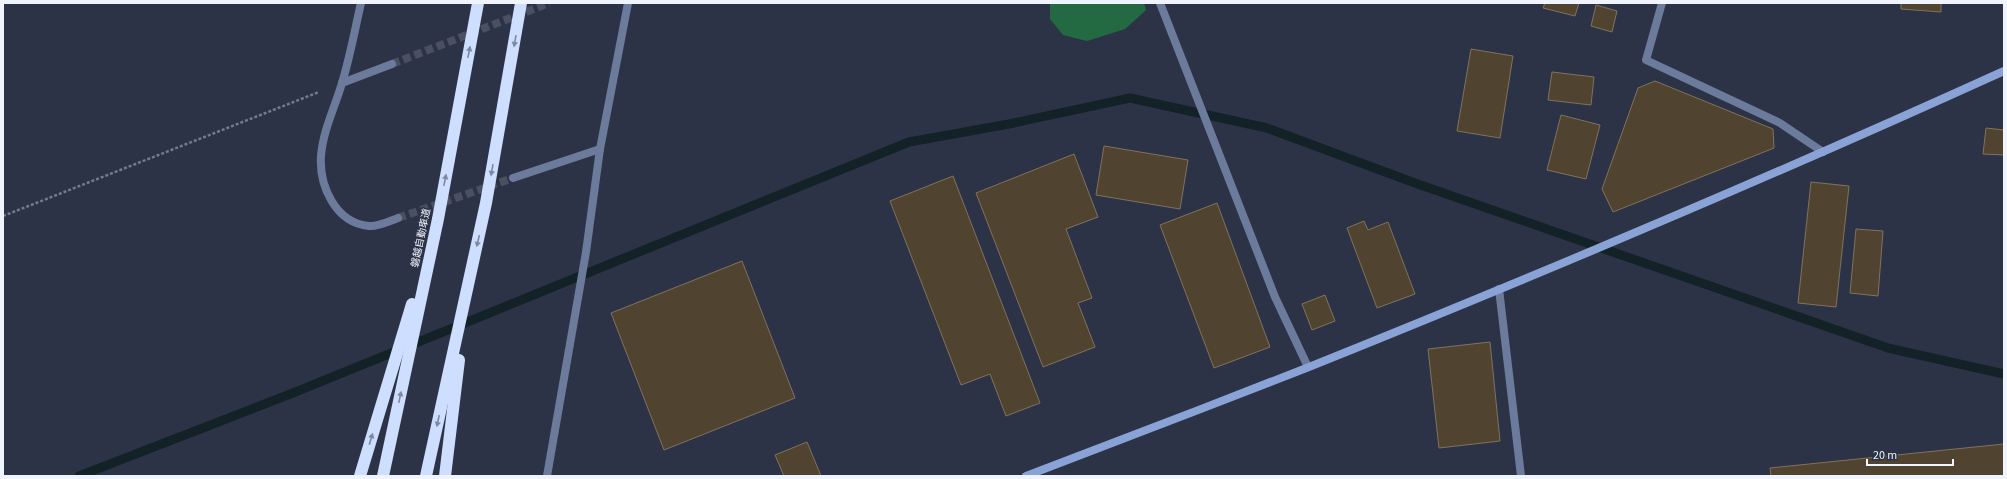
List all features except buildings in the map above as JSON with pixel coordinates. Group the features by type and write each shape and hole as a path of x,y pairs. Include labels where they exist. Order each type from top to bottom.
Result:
{"highway":[{"name":"磐越自動車道","path":"383,476 438,218 478,3"},
{"path":"426,476 486,203 521,3"},
{"path":"360,476 438,218"},
{"path":"445,476 468,287"}],"street":[{"path":"361,3 342,83 329,117 321,156 324,188 335,207 349,220 370,226 398,218"},
{"path":"547,476 586,252 600,149 628,3"},
{"path":"1160,3 1275,297 1308,367"},
{"path":"1662,3 1646,60 1780,123 1823,152"},
{"path":"342,83 392,64"},
{"path":"1026,476 1308,367 1499,289 1823,152 2004,71"},
{"path":"513,178 600,149"},
{"path":"1499,289 1521,476"}],"path":[{"path":"3,216 342,83"}],"green space":[{"path":"1050,3 1144,3 1146,10 1125,29 1087,41 1063,35 1050,19"}],"waterway":[{"path":"79,476 293,393 909,142 1009,124 1130,98 1267,128 1415,183 1888,348 2004,374"}],"tunnel":[{"path":"392,64 549,3"},
{"path":"398,218 513,178"}]}
